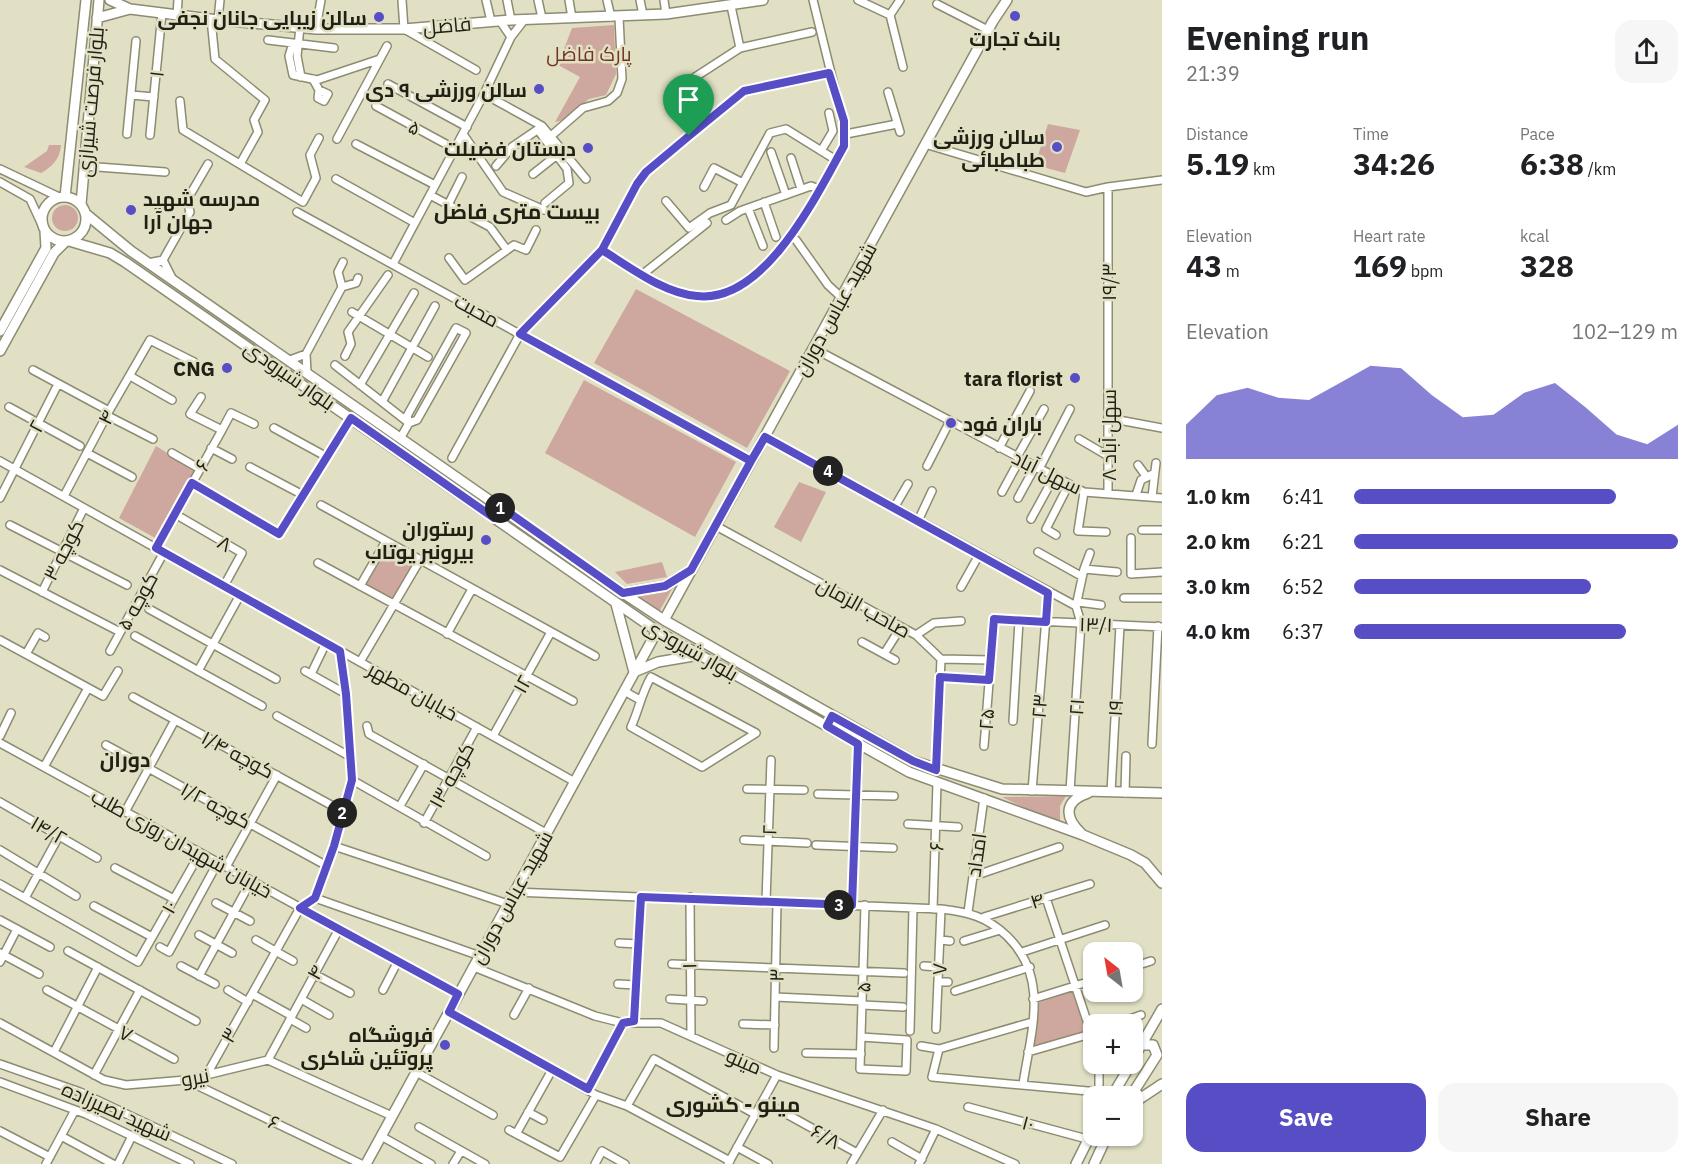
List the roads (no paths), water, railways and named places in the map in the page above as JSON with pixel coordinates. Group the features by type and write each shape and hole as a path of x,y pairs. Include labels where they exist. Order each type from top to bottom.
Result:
{"main road":[{"name":"بلوار فرصت شیرازی","path":"62,197 68,177 86,0"},
{"name":"بلوار فرصت شیرازی","path":"81,204 99,0"},
{"name":"فاضل","path":"110,0 162,13 214,19 316,28 404,29 542,18 666,14 711,4 731,6 763,0"},
{"path":"993,21 997,0"},
{"name":"شهید عباس دوران","path":"664,620 988,30 1007,0"},
{"name":"فاضل","path":"97,18 134,6"},
{"path":"68,177 75,181 83,177"},
{"path":"0,331 46,248 43,228 43,211 46,205 62,197 81,204 86,214 83,231 54,253 0,351"},
{"name":"بلوار شیرودی","path":"86,214 148,263 623,593 664,620 913,761 984,785 1032,791 1162,793"},
{"path":"43,228 53,239 68,241"},
{"name":"بلوار شیرودی","path":"68,241 110,254 125,262 657,631 909,772 1083,835 1144,863 1162,883"},
{"path":"485,512 491,507 492,501"},
{"path":"494,518 501,507"},
{"path":"623,593 665,586 691,570"},
{"path":"616,604 634,672 658,662 699,655"},
{"path":"673,604 673,616 678,628"},
{"name":"شهید عباس دوران","path":"364,1164 657,631"},
{"path":"827,726 832,716"},
{"path":"1083,835 1072,824 1067,813 1070,804 1077,797 1090,792"},
{"path":"1143,1043 1162,1009"},
{"path":"1137,1086 1157,1055 1153,1045 1143,1045"},
{"path":"1143,1097 1162,1084"},
{"path":"1076,1164 1084,1146"},
{"path":"1094,1164 1102,1146"}],"street":[{"path":"177,15 178,0"},
{"path":"220,0 214,19 215,59 265,100 254,120 258,132 240,164"},
{"path":"316,28 321,0"},
{"path":"402,0 404,29 476,70"},
{"path":"486,0 495,21 511,36"},
{"path":"507,0 511,20"},
{"path":"538,0 542,18"},
{"path":"569,0 572,18"},
{"path":"551,135 584,108 608,101 617,93 622,79 615,17 607,0"},
{"path":"640,0 643,15"},
{"path":"664,0 666,14"},
{"path":"602,250 682,294 698,297 714,296 753,276 790,238 844,146 846,134 829,73 813,0"},
{"path":"858,0 891,15"},
{"path":"900,0 891,15 903,67"},
{"path":"937,4 988,30"},
{"path":"731,6 740,48"},
{"name":"۱","path":"150,135 162,13"},
{"path":"393,264 465,131 511,36 525,19"},
{"path":"300,27 295,43 297,76 313,79 380,59"},
{"path":"686,83 740,48 812,32"},
{"path":"127,134 136,40"},
{"path":"268,40 334,48"},
{"path":"337,140 387,46"},
{"path":"452,458 520,334 602,250 637,184 646,172 731,99 755,88 829,73"},
{"path":"313,79 319,90"},
{"path":"388,84 465,131 503,192 544,207 568,183 567,169 540,128"},
{"path":"846,134 899,128 888,92"},
{"path":"484,94 551,135 586,179"},
{"path":"131,95 154,97"},
{"path":"180,101 183,130 303,202 316,178 310,155 319,138"},
{"name":"۵","path":"376,106 455,149"},
{"path":"821,151 833,131 829,113"},
{"path":"496,166 512,147 540,128"},
{"path":"666,201 689,228 710,213 732,205 770,133 786,129 836,160"},
{"path":"356,144 435,185"},
{"path":"925,144 1086,192 1162,180"},
{"path":"771,152 786,195"},
{"path":"533,174 557,155"},
{"path":"791,158 801,189"},
{"path":"148,263 163,260 190,212 187,200 208,164"},
{"path":"84,166 165,172"},
{"path":"704,187 714,168 743,183"},
{"path":"0,169 62,197"},
{"path":"448,205 462,177"},
{"path":"336,179 415,223"},
{"path":"0,182 30,199 43,228"},
{"path":"24,195 32,192 34,184"},
{"path":"726,220 748,208 801,189 811,186 819,189"},
{"name":"۱۹/۳","path":"1108,187 1108,376"},
{"path":"430,195 490,227 507,249"},
{"path":"764,202 776,237"},
{"path":"748,208 763,246"},
{"name":"محبت","path":"297,212 751,461"},
{"path":"643,274 707,223"},
{"path":"449,258 465,280 514,245 526,250 536,230"},
{"path":"796,240 828,285 841,297"},
{"path":"163,260 173,280"},
{"path":"307,372 306,354 342,287 338,272 343,262"},
{"path":"345,356 351,344 348,332 355,314 388,275"},
{"path":"342,287 356,283 358,278"},
{"path":"360,385 414,293"},
{"path":"382,402 435,306"},
{"path":"355,314 428,357"},
{"path":"401,438 409,423 417,420 466,333 456,328 407,416 409,423"},
{"name":"۴","path":"64,496 150,340 194,362"},
{"name":"سهل آباد","path":"813,348 1084,492 1162,498"},
{"path":"290,360 306,354"},
{"path":"335,365 409,423"},
{"path":"33,370 153,440"},
{"path":"130,376 172,400"},
{"name":"سهل آباد ۸","path":"1108,376 1108,493"},
{"name":"۲","path":"0,498 58,384"},
{"path":"999,448 1030,391"},
{"path":"201,397 190,414 222,430 231,412 254,424"},
{"path":"9,407 80,446"},
{"path":"1002,492 1044,409"},
{"path":"1018,498 1070,409"},
{"path":"192,483 279,534 351,418"},
{"path":"1108,418 1162,428"},
{"path":"927,466 950,421"},
{"path":"274,428 327,457"},
{"name":"۶","path":"156,548 222,430"},
{"path":"765,437 1048,593 1077,604 1101,605"},
{"path":"1079,439 1108,456"},
{"path":"211,448 232,459"},
{"path":"87,453 132,477"},
{"path":"172,453 200,469"},
{"name":"خیابان مطهر","path":"0,461 574,782"},
{"path":"1137,495 1141,480 1150,475 1156,464"},
{"path":"1138,465 1150,475 1152,497"},
{"path":"250,467 303,495"},
{"path":"1031,519 1054,477"},
{"path":"894,508 908,484"},
{"path":"1056,535 1046,529 1069,484"},
{"path":"918,521 932,491"},
{"path":"1084,492 1078,531 1106,532"},
{"path":"321,505 595,656"},
{"name":"کوچه ۳","path":"42,592 84,508"},
{"name":"۸","path":"175,514 242,553 224,586"},
{"path":"10,525 127,585"},
{"name":"صاحب الزمان","path":"716,526 916,634 941,659"},
{"path":"1142,530 1162,530"},
{"path":"1131,538 1131,574 1162,572"},
{"path":"360,586 386,541"},
{"name":"کوچه ۵","path":"110,651 164,552"},
{"path":"1038,552 1082,573 1117,572"},
{"path":"1081,623 1077,604 1082,573 1090,553"},
{"path":"961,587 980,555"},
{"path":"360,662 392,604 420,560"},
{"path":"318,563 573,701"},
{"path":"0,570 120,633"},
{"path":"447,634 472,589"},
{"name":"۲۳","path":"1032,791 1048,593"},
{"path":"198,671 240,595"},
{"path":"1124,598 1162,598"},
{"path":"149,609 276,679"},
{"name":"۱۳/۱","path":"994,619 1160,626"},
{"name":"۲۵","path":"984,746 994,619"},
{"path":"916,634 933,623 961,621"},
{"path":"1013,721 1019,621"},
{"name":"۲۱","path":"1070,791 1081,623"},
{"name":"۱۹","path":"1111,792 1120,625"},
{"path":"1152,744 1160,626"},
{"path":"884,654 901,627"},
{"name":"۱۲","path":"493,736 551,632"},
{"path":"26,654 38,633 45,638"},
{"path":"135,636 262,706"},
{"path":"0,640 103,696 118,670"},
{"path":"862,642 895,660"},
{"path":"326,643 308,672 346,694"},
{"path":"306,1028 252,994 300,908 315,898 334,846 352,780 346,694 340,651"},
{"path":"936,770 941,659 990,660"},
{"path":"651,677 756,733 702,767 631,727 641,706 640,700 651,677"},
{"path":"940,677 989,680"},
{"path":"44,767 88,688"},
{"path":"624,691 640,700"},
{"name":"کوچه ۱/۴","path":"133,697 342,811"},
{"path":"0,736 11,713"},
{"path":"277,716 349,756"},
{"path":"125,812 175,720"},
{"path":"367,726 369,734 546,833"},
{"name":"کوچه ۱۳","path":"424,823 477,727"},
{"name":"خیابان شهیدان روزی طلب","path":"0,743 458,994"},
{"path":"852,905 858,744"},
{"name":"کوچه ۱/۲","path":"106,745 327,866"},
{"path":"1125,793 1126,756"},
{"name":"۲","path":"766,901 771,760"},
{"path":"400,806 424,764"},
{"path":"226,867 277,775"},
{"path":"352,780 400,806 424,823 486,856"},
{"name":"۶","path":"937,783 937,909"},
{"path":"747,789 804,790"},
{"path":"818,794 894,796"},
{"name":"امداد","path":"968,912 984,798"},
{"name":"۱۴/۲","path":"0,802 97,858"},
{"path":"908,824 958,826"},
{"path":"0,884 25,898 59,836"},
{"path":"744,840 807,843"},
{"path":"816,845 893,848"},
{"path":"334,846 508,904"},
{"path":"974,876 1059,847"},
{"path":"0,850 76,896"},
{"name":"۱۰","path":"25,898 138,962 200,853"},
{"path":"160,946 169,952 218,862"},
{"path":"115,867 174,899"},
{"path":"200,976 251,880"},
{"name":"۴","path":"984,917 1090,884"},
{"path":"514,892 865,905 968,912 984,917 1022,952 1030,967 1034,999 1023,1084"},
{"path":"190,894 198,898"},
{"path":"634,1021 641,897"},
{"name":"۱","path":"690,897 691,1035"},
{"path":"315,898 480,956"},
{"path":"1046,898 1085,1014"},
{"name":"۳","path":"774,1048 777,902"},
{"path":"216,903 250,921"},
{"name":"۵","path":"861,1037 907,1040 906,1071 860,1069 865,905"},
{"path":"94,906 152,937"},
{"path":"910,1031 913,908"},
{"name":"۷","path":"936,1029 940,940 937,909"},
{"path":"0,920 50,948"},
{"path":"1022,952 1105,925"},
{"path":"171,928 179,933"},
{"name":"۴","path":"291,1017 339,929"},
{"path":"17,930 1,957 39,974"},
{"path":"964,941 1000,930"},
{"path":"199,935 232,953"},
{"path":"256,940 293,961"},
{"path":"940,940 950,941"},
{"path":"618,943 639,944"},
{"path":"68,951 196,1021"},
{"path":"1143,964 1151,961"},
{"path":"382,990 398,962"},
{"path":"672,964 904,973"},
{"path":"181,966 215,984"},
{"path":"924,966 939,967"},
{"name":"مینو","path":"474,967 595,1016 623,1023 634,1021 661,1023 777,1075 936,1129 1015,1164"},
{"path":"955,991 1030,967"},
{"path":"54,1052 98,968"},
{"path":"314,974 350,993"},
{"path":"938,982 948,981"},
{"path":"1034,999 1083,983"},
{"path":"618,984 636,985"},
{"path":"514,1015 529,988"},
{"name":"۷","path":"47,990 174,1059"},
{"path":"94,1075 140,990"},
{"path":"228,990 248,1002"},
{"name":"۳","path":"206,1076 252,994"},
{"path":"775,997 903,1007"},
{"path":"300,999 330,1015"},
{"path":"670,999 703,1001"},
{"path":"449,1012 596,1095 627,1106 729,1163 777,1075"},
{"path":"291,1017 268,1060 392,1116"},
{"path":"921,1047 939,1049 1032,1022"},
{"name":"نیرو","path":"0,1023 104,1080 126,1085 186,1080 268,1060"},
{"path":"588,1089 623,1023"},
{"path":"743,1024 774,1026"},
{"path":"1028,1053 1083,1036"},
{"path":"939,1049 932,1077 1100,1092 1099,1074"},
{"path":"806,1053 861,1054"},
{"path":"627,1106 654,1059 755,1114"},
{"name":"شهید نصیرزاده","path":"0,1064 95,1098 232,1164"},
{"path":"552,1070 528,1112 512,1132 560,1157 596,1095"},
{"path":"416,1072 493,1115"},
{"name":"۶","path":"186,1080 364,1164"},
{"name":"شهید نصیرزاده","path":"0,1082 75,1110 190,1164"},
{"name":"۶/۸","path":"763,1101 857,1153"},
{"name":"۱۰","path":"968,1107 1083,1138"},
{"path":"0,1131 48,1161 75,1110"},
{"path":"851,1164 883,1110"},
{"path":"528,1112 543,1120"},
{"path":"419,1127 485,1164"},
{"path":"892,1142 920,1161 936,1129"},
{"path":"61,1136 113,1164"},
{"path":"381,1136 431,1164"},
{"path":"118,1164 132,1137"},
{"path":"737,1147 768,1164"},
{"path":"453,1164 461,1151"},
{"path":"595,1164 602,1151 626,1164"}],"place":[{"name":"بانک تجارت","path":"1015,16"},
{"name":"سالن زیبایی جانان نجفی","path":"379,17"},
{"name":"سالن ورزشی ۹ دی","path":"539,89"},
{"name":"سالن ورزشی طباطبائی","path":"1057,147"},
{"name":"دبستان فضیلت","path":"588,148"},
{"name":"مدرسه شهید جهان آرا","path":"131,210"},
{"name":"CNG","path":"227,368"},
{"name":"tara florist","path":"1075,378"},
{"name":"باران فود","path":"951,423"},
{"name":"رستوران بیرونبر یوتاب","path":"486,540"},
{"name":"فروشگاه پروتئین شاکری","path":"445,1045"}],"district":[{"name":"بیست متری فاضل","path":"517,211"},
{"name":"دوران","path":"125,759"},
{"name":"مینو - کشوری","path":"733,1104"}],"park label":[{"name":"پارک فاضل","path":"589,53"}]}
